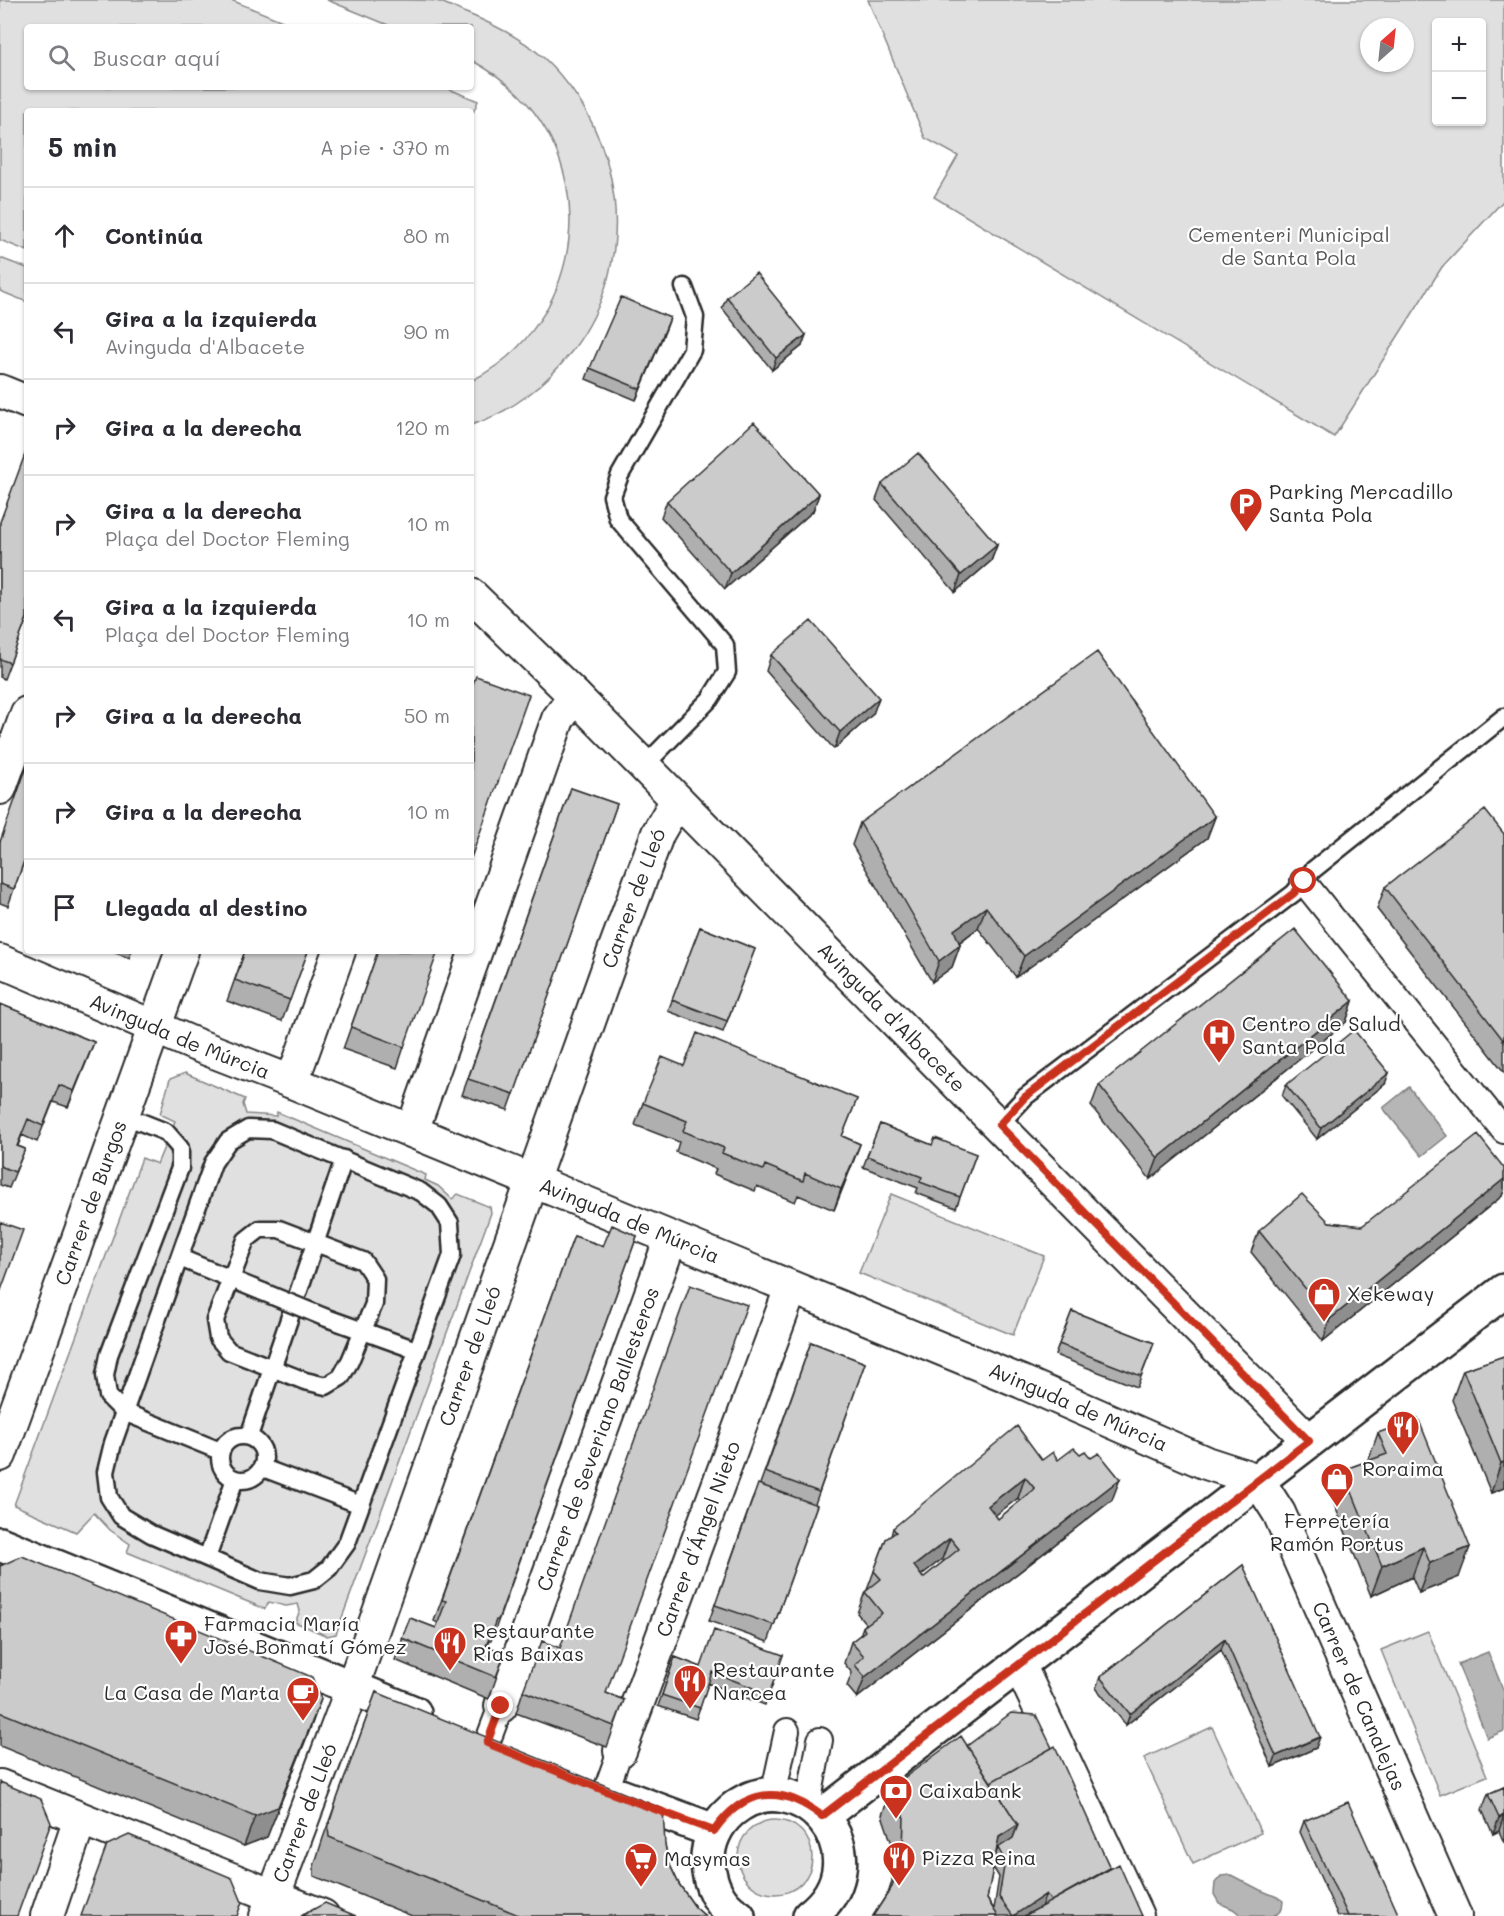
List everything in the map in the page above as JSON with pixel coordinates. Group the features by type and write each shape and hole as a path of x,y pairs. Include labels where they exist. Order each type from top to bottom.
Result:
{"street":[{"name":"Avinguda d'Albacete","path":"474,600 575,696 1309,1441"},
{"path":"412,1131 558,718 575,696"},
{"path":"0,788 24,721"},
{"name":"Carrer de Lleó","path":"270,1906 352,1688 531,1180 658,833 678,800"},
{"path":"1304,881 1504,1131"},
{"name":"Carrer de Burgos","path":"0,1455 181,954"},
{"path":"292,1082 338,954"},
{"name":"Avinguda de Múrcia","path":"18,961 194,1044 292,1082 1022,1382 1206,1463 1258,1480"},
{"name":"Carrer de Severiano Ballesteros","path":"487,1743 670,1238"},
{"name":"Carrer d'Ángel Nieto","path":"606,1791 791,1288"},
{"path":"815,1810 1019,1664 1504,1291"},
{"name":"Carrer de Canalejas","path":"1258,1480 1279,1513 1455,1916"},
{"path":"0,1544 519,1756"},
{"path":"1019,1664 1137,1916"},
{"path":"773,1795 787,1731"},
{"path":"815,1810 820,1740"},
{"path":"573,1778 714,1831"},
{"path":"0,1786 80,1819 270,1906 323,1916"},
{"path":"738,1916 717,1896 709,1875 708,1852 714,1831 725,1816 739,1804 755,1797 773,1795 791,1797 815,1810 833,1832 839,1851 839,1870 833,1890 823,1906 810,1916"},
{"path":"47,1916 80,1819"}],"lane":[{"path":"644,766 710,699 727,672 725,645 618,519 612,495 620,475 692,351 695,317 684,287"},
{"path":"999,1125 1025,1097 1294,893 1312,870 1504,717"},
{"path":"123,1114 166,1132 180,1149 180,1168 109,1355 105,1375 108,1396 124,1412 220,1451"},
{"path":"248,1129 272,1130 421,1192 439,1206 450,1223 452,1255 347,1543 329,1568 314,1580 290,1586 260,1581 151,1534 121,1516 109,1497 106,1472 124,1412 213,1163 228,1141 248,1129"},
{"path":"249,1436 344,1160"},
{"path":"260,1229 279,1229 316,1243 363,1261 375,1279 374,1304 350,1361 341,1377 326,1386 305,1381 229,1351 218,1338 215,1320 246,1240 260,1229"},
{"path":"180,1258 324,1317 416,1350"},
{"path":"237,1435 249,1436 260,1443 265,1455 263,1468 255,1477 246,1480 235,1479 225,1473 220,1462 220,1451 227,1441 237,1435"},
{"path":"263,1468 361,1505"},
{"path":"207,1558 235,1479"}],"green space":[{"path":"0,0 231,0 290,24 24,24 24,90 451,90 478,101 474,111 474,108 24,108 24,250 0,240"},
{"path":"327,0 436,1 507,32 544,58 571,89 592,124 607,161 614,200 615,239 608,278 594,316 572,351 528,396 501,413 474,424 474,379 505,359 532,330 553,297 565,261 570,223 566,185 555,147 534,112 513,89 474,62 474,24 386,24"},
{"name":"Cementeri Municipal de Santa Pola","path":"868,0 1504,0 1504,200 1442,267 1334,437 934,197 958,156 925,138"},
{"path":"0,258 24,267 24,301 0,291"},
{"path":"185,1073 245,1099 243,1104 246,1114 276,1116 277,1112 426,1175 425,1180 438,1186 452,1199 458,1194 490,1207 491,1213 336,1634 327,1636 295,1622 300,1611 298,1604 286,1606 269,1602 265,1609 127,1552 130,1544 110,1530 94,1513 76,1532 14,1505 142,1158 157,1164 175,1121 160,1114 170,1079"},
{"path":"891,1194 1044,1256 1013,1335 859,1273"},
{"path":"1428,1631 1487,1776 1440,1795 1381,1650"},
{"path":"1212,1727 1261,1833 1193,1864 1144,1758"},
{"path":"775,1820 789,1823 801,1831 809,1843 812,1857 809,1871 801,1883 789,1891 775,1894 761,1891 749,1883 741,1871 738,1857 741,1843 749,1831 761,1823"}],"shaded area":[{"path":"1409,1087 1447,1136 1422,1156 1383,1108"},
{"path":"1488,1652 1504,1692 1504,1731 1487,1738 1458,1664"},
{"path":"1231,1875 1283,1901 1282,1909 1272,1916 1242,1916 1219,1903 1214,1894 1215,1883 1221,1876"}],"building":[{"path":"756,273 806,335 776,358 727,297"},
{"path":"621,297 670,318 640,389 590,368"},
{"path":"754,422 819,494 731,573 667,501"},
{"path":"918,453 997,545 961,575 882,484"},
{"path":"24,457 24,626 10,663 0,659 0,522"},
{"path":"811,621 879,698 840,732 771,655"},
{"path":"1097,652 1215,817 1024,956 986,907 954,930 960,945 939,961 860,823"},
{"path":"476,676 529,695 474,850 474,681"},
{"path":"24,774 24,861 14,889 0,884 0,842"},
{"path":"571,788 617,804 514,1094 468,1079"},
{"path":"1485,810 1504,834 1504,1041 1385,887"},
{"path":"700,927 755,949 727,1021 672,1000"},
{"name":"Centro de Salud Santa Pola","path":"1295,929 1353,1001 1158,1158 1099,1085"},
{"path":"244,954 307,954 290,1000 235,980"},
{"path":"377,954 437,954 404,1047 351,1027"},
{"path":"0,1004 94,1042 74,1091 59,1085 43,1126 28,1119 17,1146 25,1149 15,1172 0,1166"},
{"path":"1354,1030 1389,1073 1321,1128 1286,1085"},
{"path":"697,1033 857,1099 842,1136 860,1144 841,1189 805,1173 803,1181 765,1165 763,1170 722,1153 724,1148 683,1131 687,1121 643,1103 662,1057 684,1066"},
{"path":"880,1124 932,1145 935,1138 976,1154 960,1197 920,1182 922,1177 867,1156"},
{"path":"1478,1135 1504,1168 1504,1179 1330,1319 1259,1231 1302,1194 1329,1222 1362,1226"},
{"path":"0,1222 23,1230 0,1293"},
{"path":"612,1225 637,1236 498,1620 496,1620 486,1646 505,1653 496,1677 402,1638 410,1618 436,1628 446,1601 442,1600 574,1236 603,1246"},
{"path":"690,1285 747,1305 606,1693 624,1700 614,1726 523,1691 542,1641 560,1648"},
{"path":"1072,1311 1154,1343 1141,1376 1059,1344"},
{"path":"811,1342 865,1363 819,1492 765,1472"},
{"path":"1504,1356 1504,1462 1501,1463 1463,1370"},
{"path":"1418,1418 1470,1547 1430,1563 1423,1547 1382,1566 1343,1470 1387,1454 1378,1433"},
{"path":"1017,1426 1042,1460 1053,1452 1058,1460 1074,1448 1080,1454 1085,1451 1091,1458 1099,1453 1120,1479 865,1677 855,1665 864,1656 851,1642 865,1631 863,1627 882,1613 865,1592 881,1579 874,1571 886,1539 896,1532 893,1528","holes":["1025,1477 1035,1489 998,1519 988,1506","950,1538 959,1549 923,1578 914,1566"]},
{"path":"758,1484 817,1505 774,1625 715,1605"},
{"path":"22,1556 312,1677 321,1699 278,1807 255,1816 0,1712 0,1566"},
{"path":"1243,1565 1320,1737 1276,1756 1225,1639 1130,1714 1100,1677"},
{"path":"714,1630 783,1655 769,1694 712,1672 700,1708 662,1695 675,1657 701,1667"},
{"path":"376,1692 663,1809 665,1845 669,1863 679,1884 695,1907 705,1916 521,1916 329,1837 328,1827 337,1799"},
{"path":"1011,1713 1036,1715 1052,1748 991,1782 967,1746"},
{"path":"961,1736 1018,1825 999,1837 987,1899 998,1916 873,1916 892,1887 903,1851 904,1818 893,1786"},
{"path":"1055,1746 1110,1868 1051,1901 1046,1894 1013,1916 999,1897 1005,1861 998,1848 1013,1838 1018,1825 991,1782"},
{"path":"0,1782 41,1799 51,1823 17,1916 0,1916"},
{"path":"1504,1787 1504,1815 1499,1818 1488,1794"},
{"path":"1348,1802 1399,1916 1348,1916 1304,1821"},
{"path":"129,1835 232,1878 242,1902 237,1916 81,1916 107,1845"},
{"path":"1119,1864 1142,1916 1024,1916"},
{"path":"325,1903 356,1916 301,1916"}],"place":[{"name":"Parking Mercadillo Santa Pola","path":"1246,533"},
{"name":"Centro de Salud Santa Pola","path":"1219,1064"},
{"name":"Xekeway","path":"1324,1323"},
{"name":"Roraima","path":"1403,1456"},
{"name":"Ferretería Ramón Portus","path":"1337,1508"},
{"name":"Farmacia María José Bonmatí Gómez","path":"181,1665"},
{"name":"Restaurante Rias Baixas","path":"450,1672"},
{"name":"Restaurante Narcea","path":"690,1710"},
{"name":"La Casa de Marta","path":"303,1722"},
{"name":"Caixabank","path":"896,1820"},
{"name":"Pizza Reina","path":"899,1887"},
{"name":"Masymas","path":"641,1888"}],"route":[{"path":"501,1706 487,1743 714,1831 725,1816 739,1804 755,1797 773,1795 791,1797 808,1805 822,1816 1309,1441 999,1125 1025,1097 1294,893 1304,881"}]}
